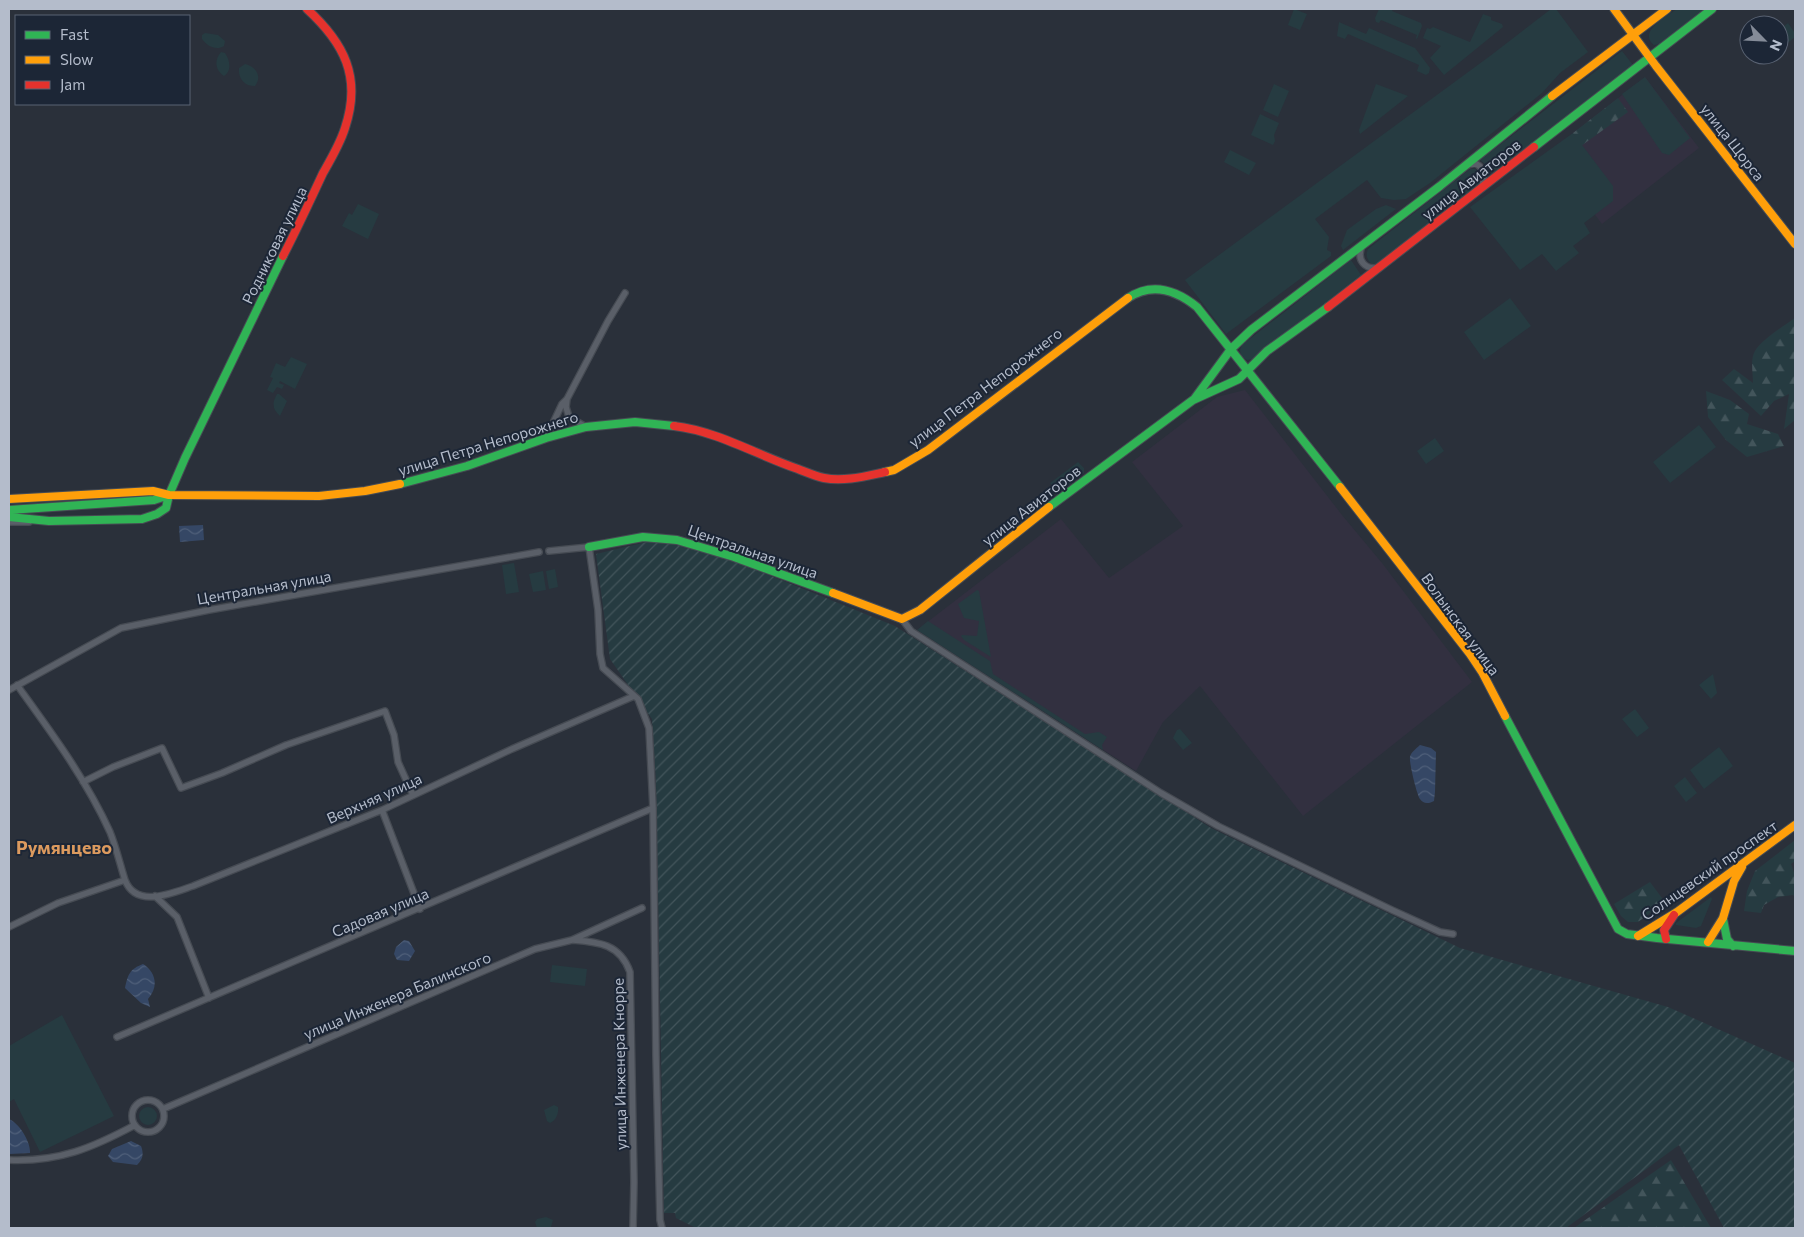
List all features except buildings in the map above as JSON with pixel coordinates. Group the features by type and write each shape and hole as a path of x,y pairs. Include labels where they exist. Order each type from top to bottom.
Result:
{"street":[{"name":"Родниковая улица","path":"9,518 49,522 142,519 157,514 166,508 185,458 345,129 351,100 351,79 347,62 334,35 307,9"},
{"name":"улица Щорса","path":"1614,9 1795,244"},
{"name":"улица Авиаторов","path":"1193,400 1231,349 1258,324 1632,34 1667,9"},
{"name":"улица Авиаторов","path":"902,620 920,610 1058,500 1193,400 1239,379 1267,351 1381,267 1712,9"},
{"path":"1465,165 1475,164 1483,169 1485,178 1481,188"},
{"path":"1363,244 1360,254 1362,262 1370,268 1381,267"},
{"name":"улица Петра Непорожнего","path":"9,499 153,491 170,495 319,496 365,492 423,479 467,466 546,438 586,427 635,422 687,428 725,440 824,478 859,478 894,470 928,450 1121,302 1140,291 1168,290 1187,298 1197,307 1231,349"},
{"path":"586,427 569,417 566,408 568,399 608,321 625,293"},
{"path":"1231,349 1247,369"},
{"name":"Волынская улица","path":"1247,369 1482,672 1578,858 1618,929 1627,934 1638,936 1795,951"},
{"path":"546,438 562,404 568,399"},
{"name":"улица Петра Непорожнего","path":"9,510 154,500 170,495"},
{"path":"9,522 49,522"},
{"name":"Центральная улица","path":"549,551 644,537 677,540 734,556 902,620"},
{"path":"589,546 598,610 600,654 603,668 638,699 649,728 653,808 656,1056 660,1220 662,1228"},
{"name":"Центральная улица","path":"9,690 121,628 209,610 539,552"},
{"path":"902,620 911,631 1131,772 1160,793 1218,826 1392,910 1440,932 1453,934"},
{"path":"9,927 58,903 124,880 110,832 83,782 60,744 17,685"},
{"name":"Верхняя улица","path":"124,880 134,892 143,897 164,895 193,886 382,810 512,749 634,696"},
{"path":"83,782 113,767 162,748 181,788 222,773 286,745 385,711 394,735 398,762 414,795"},
{"name":"Садовая улица","path":"117,1038 653,808"},
{"path":"382,810 420,908"},
{"name":"Солнцевский проспект","path":"1638,936 1677,912 1795,825"},
{"path":"1708,942 1723,918 1734,881 1748,861"},
{"path":"155,896 177,917 209,998"},
{"name":"улица Инженера Балинского","path":"163,1109 535,949 572,940 642,908"},
{"path":"1666,939 1664,930 1677,912"},
{"path":"1723,918 1727,939 1734,946"},
{"name":"улица Инженера Кнорре","path":"572,940 597,942 612,949 621,954 630,972 634,1182 633,1228"},
{"path":"142,1101 156,1102 163,1109 163,1123 155,1130 144,1131 135,1125 133,1111 137,1104 142,1101"},
{"path":"9,1160 30,1161 53,1158 80,1150 135,1125"}],"shaded area":[{"path":"1645,77 1699,148 1602,224 1548,153"},
{"path":"1245,390 1342,515 1382,563 1472,682 1303,816 1200,686 1163,722 1136,771 917,630 1061,519 1109,578 1183,526 1132,462 1217,397"}],"green space":[{"path":"1294,9 1307,14 1300,30 1288,25"},
{"path":"1379,9 1393,9 1392,11 1421,23 1422,26 1417,39 1417,35 1381,20 1379,23 1376,22 1375,18"},
{"path":"1551,9 1556,9 1588,52 1560,73 1542,93 1430,183 1406,199 1381,198 1367,180 1315,219 1329,237 1327,250 1331,252 1331,256 1226,334 1185,280"},
{"path":"1677,9 1706,9 1660,44 1654,45 1649,35 1651,30"},
{"path":"1483,14 1491,17 1491,20 1502,24 1503,27 1444,75 1430,58 1441,46 1423,38 1427,28 1433,27 1470,42"},
{"path":"1339,22 1366,34 1369,28 1415,48 1430,68 1429,73 1426,75 1417,71 1419,65 1348,34 1345,39 1337,36"},
{"path":"1789,24 1795,33 1795,37 1789,42"},
{"path":"205,33 218,35 225,41 224,46 215,48 206,44 202,39 202,35"},
{"path":"1622,51 1633,65 1491,174 1487,166 1480,160"},
{"path":"221,52 225,53 229,62 227,74 224,76 216,65 217,58"},
{"path":"245,64 257,72 258,79 255,86 248,85 241,78 239,68"},
{"path":"1645,77 1690,138 1669,155 1662,153 1622,94"},
{"path":"1274,84 1289,91 1278,117 1263,110"},
{"path":"1376,84 1408,96 1360,134 1359,130"},
{"path":"1618,98 1628,112 1581,146 1573,133"},
{"path":"1260,114 1279,123 1274,135 1275,141 1273,145 1251,135"},
{"path":"1573,133 1613,186 1613,201 1584,223 1590,233 1573,246 1579,253 1556,271 1542,254 1520,270 1470,207"},
{"path":"1230,150 1256,163 1249,175 1224,162"},
{"path":"1470,169 1475,169 1480,173 1482,177 1481,183 1379,263 1373,265 1369,261 1367,258 1368,249"},
{"path":"358,204 379,214 368,239 342,226 349,213 352,215"},
{"path":"1386,205 1396,209 1343,250 1341,246 1347,230 1376,209"},
{"path":"1351,260 1361,275 1253,359 1247,360 1241,356 1240,350 1242,345"},
{"path":"1510,298 1531,326 1484,360 1464,332"},
{"path":"1795,318 1795,420 1784,429 1789,394 1774,401 1761,416 1722,380 1734,369 1753,383 1753,354 1768,338"},
{"path":"291,357 307,364 295,389 280,381 279,383 284,385 282,389 277,387 273,393 267,390 273,378 270,377 276,363 285,367"},
{"path":"1706,391 1730,400 1749,414 1747,424 1778,434 1784,446 1747,457 1726,440 1708,417"},
{"path":"277,394 287,401 280,416 275,411 274,406"},
{"path":"1699,425 1716,447 1670,483 1653,462"},
{"path":"1435,438 1444,451 1426,464 1417,451"},
{"path":"1078,462 1084,468 1084,473 1061,491 1054,488 1050,483"},
{"path":"664,538 732,560 895,626 1211,828 1460,948 1668,1007 1795,1063 1795,1228 1724,1228 1679,1145 1566,1228 696,1228 676,1218 675,1213 664,1213 656,782 652,719 610,659 596,554"},
{"path":"514,563 519,592 506,594 502,565"},
{"path":"555,569 558,587 549,589 546,571"},
{"path":"543,571 546,590 533,592 529,574"},
{"path":"977,590 979,591 991,657 964,640 961,636 977,636 979,621 964,618 958,604"},
{"path":"928,621 990,661 993,674 1085,734 1099,732 1107,737 1102,745 1103,750 917,630"},
{"path":"1713,674 1717,693 1711,699 1699,685"},
{"path":"1635,709 1649,728 1637,737 1622,719"},
{"path":"1180,729 1192,743 1183,750 1173,738 1177,730"},
{"path":"1719,747 1733,766 1704,789 1690,770"},
{"path":"1685,777 1697,793 1686,802 1674,786"},
{"path":"1795,840 1795,861 1791,864 1795,875 1795,897 1793,895 1778,897 1764,905 1761,913 1744,911 1747,891 1755,871"},
{"path":"1650,882 1665,902 1638,922 1628,922 1621,916 1614,904"},
{"path":"1711,897 1712,899 1701,926 1696,928 1676,925 1676,923"},
{"path":"552,965 587,969 585,986 550,982"},
{"path":"62,1015 114,1116 40,1152 14,1099 9,1102 9,1046"},
{"path":"554,1105 558,1107 557,1114 550,1123 547,1121 544,1110"},
{"path":"148,1107 154,1110 157,1116 154,1122 148,1125 142,1122 139,1116 142,1110"},
{"path":"1671,1160 1711,1228 1574,1228 1581,1223"},
{"path":"546,1217 553,1220 551,1227 537,1228 535,1222 537,1219"}],"water":[{"path":"203,525 204,540 180,542 179,526"},
{"path":"1420,745 1431,748 1436,752 1434,801 1428,803 1424,803 1420,799 1410,760 1411,755"},
{"path":"404,940 409,941 415,951 409,961 397,960 394,954 396,947"},
{"path":"143,964 151,971 155,985 148,999 150,1007 141,1003 125,988 130,973"},
{"path":"9,1119 17,1124 24,1133 29,1144 30,1153 9,1154"},
{"path":"131,1141 141,1146 142,1158 139,1163 137,1165 113,1162 108,1156 112,1149"}],"traffic: fast":[{"path":"1534,147 1712,9"},
{"path":"1195,398 1231,349 1251,330 1440,186 1552,96"},
{"path":"9,517 49,521 142,519 157,514 166,508 169,495 185,458 283,256"},
{"path":"1128,298 1146,290 1164,290 1181,296 1197,307 1340,487"},
{"path":"1049,507 1193,400 1239,379 1267,351 1328,307"},
{"path":"400,484 467,466 546,438 586,427 635,422 674,426"},
{"path":"9,510 154,500 169,495"},
{"path":"589,547 643,537 677,540 734,557 833,593"},
{"path":"1505,716 1618,929 1627,934 1657,938 1795,951"},
{"path":"1723,919 1727,939 1733,946"}],"traffic: slow":[{"path":"1614,9 1656,66 1795,244"},
{"path":"1552,96 1667,9"},
{"path":"885,472 894,470 928,450 1128,298"},
{"path":"9,499 153,491 169,495 319,496 365,491 400,484"},
{"path":"1340,487 1470,654 1482,672 1505,716"},
{"path":"833,593 902,619 920,610 1049,507"},
{"path":"1638,936 1677,912 1795,825"},
{"path":"1708,942 1723,918 1734,881 1742,867"}],"traffic: jam":[{"path":"283,256 341,140 350,110 350,77 346,62 340,48 331,35 307,9"},
{"path":"1328,307 1534,147"},
{"path":"674,426 721,438 824,478 847,479 885,472"},
{"path":"1666,939 1664,930 1674,915"}],"district":[{"name":"Румянцево","path":"64,847"}]}
